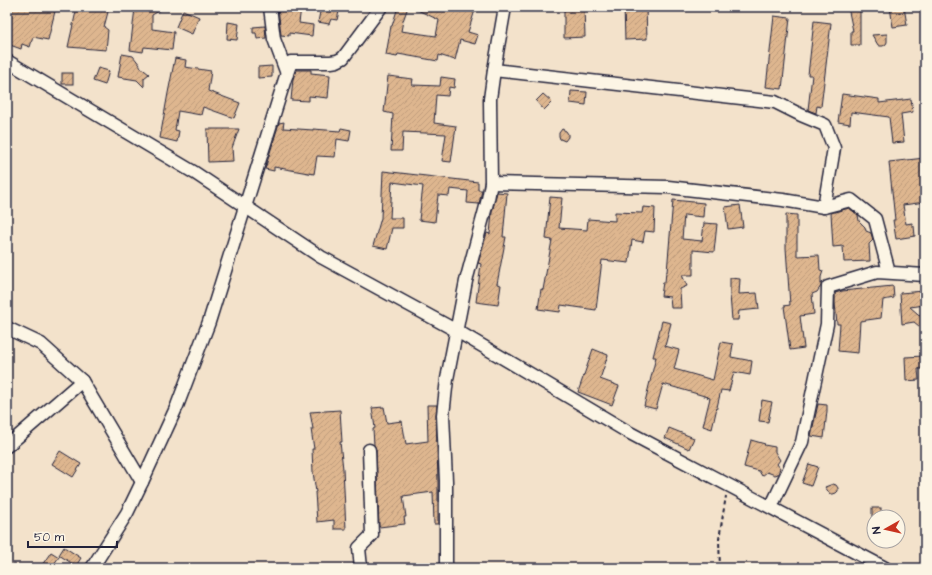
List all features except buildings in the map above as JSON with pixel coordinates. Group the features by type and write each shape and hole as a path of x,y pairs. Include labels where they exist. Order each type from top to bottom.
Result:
{"street":[{"path":"270,7 274,39 287,74"},
{"path":"92,568 126,513 177,406 209,322 291,62 331,62 343,58 381,7"},
{"path":"446,568 446,481 443,415 447,379 466,281 491,183 490,99 505,7"},
{"path":"7,61 195,173 320,257 457,331 628,432 885,568"},
{"path":"494,70 775,102 825,125 834,148 824,207"},
{"path":"491,183 668,187 783,200 824,207 851,200 874,219 889,272"},
{"path":"771,507 802,442 827,324 828,287 877,272 925,275"},
{"path":"7,328 41,344 82,381 142,482"},
{"path":"7,446 82,381"},
{"path":"361,568 359,548 372,535 368,450"}],"path":[{"path":"720,568 718,539 728,485"}]}
